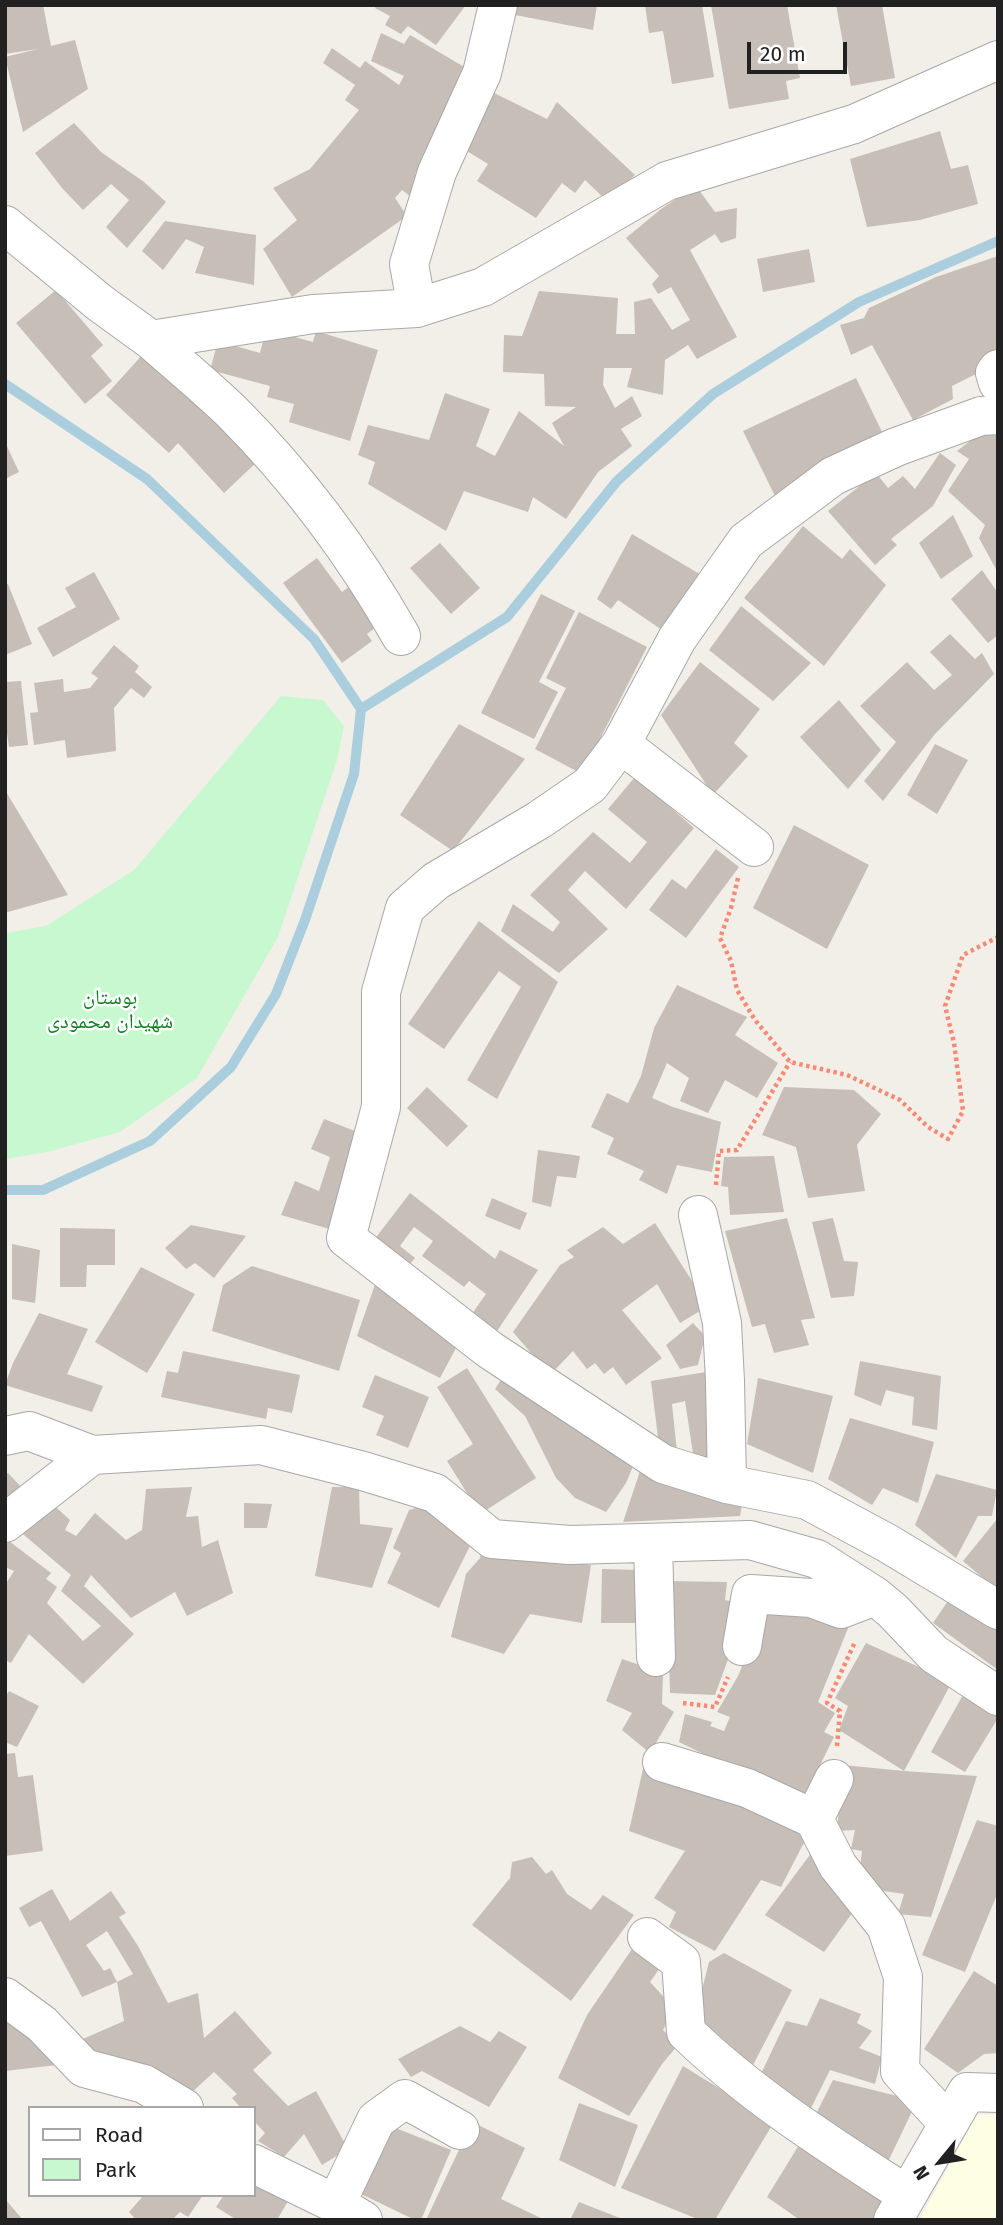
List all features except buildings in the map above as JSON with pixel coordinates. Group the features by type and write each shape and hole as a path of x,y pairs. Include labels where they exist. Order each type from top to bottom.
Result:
{"street":[{"path":"417,308 410,264 437,172 482,73 498,5"},
{"path":"151,340 313,314 417,308 483,287 667,181 854,124 998,60"},
{"path":"5,225 100,303 151,340 230,411 294,480 382,602 401,636"},
{"path":"998,369 995,373 998,383"},
{"path":"998,415 981,416 896,447 833,476 746,541 677,639 621,744 590,785 529,826 436,881 405,908 381,992 381,1107 346,1238 490,1350 663,1464 727,1484 807,1500 887,1543 998,1610"},
{"path":"621,744 754,847"},
{"path":"698,1215 722,1323 727,1484"},
{"path":"5,1436 29,1431 92,1455 261,1445 435,1493 492,1539 570,1545 750,1541 817,1559 875,1596 934,1654 998,1696"},
{"path":"5,1523 92,1455"},
{"path":"653,1543 656,1657"},
{"path":"742,1646 751,1594 811,1598 841,1609 875,1596"},
{"path":"662,1762 747,1788 814,1819 838,1866 886,1926 903,1977 900,2071 948,2123"},
{"path":"814,1819 834,1779"},
{"path":"647,1937 681,1962 686,2032 708,2053 900,2208 967,2092 998,2093"},
{"path":"5,1997 42,2024 84,2068 144,2084 181,2106"},
{"path":"256,2165 347,2214 376,2120 405,2099 460,2130"}],"path":[{"path":"754,847 739,877 720,938 732,961 737,990 755,1020 790,1062 847,1075 900,1100 928,1127 948,1139 963,1111 954,1043 945,1006 963,955 998,937"},
{"path":"698,1215 714,1211 719,1151 737,1150 790,1062"},
{"path":"834,1779 840,1711 827,1703 875,1596"},
{"path":"683,1703 715,1707 742,1646"}],"shaded area":[{"path":"998,2114 998,2220 919,2220 977,2115"}],"green space":[{"name":"بوستان شهیدان محمودی","path":"281,696 323,700 344,726 337,760 278,937 197,1078 120,1132 47,1152 5,1159 5,933 46,926 134,870"}],"waterway":[{"path":"361,709 507,617 617,481 713,394 859,302 998,241"},
{"path":"5,384 147,479 314,639 361,709 354,774 305,920 276,994 231,1067 150,1141 43,1190 5,1190"}]}
